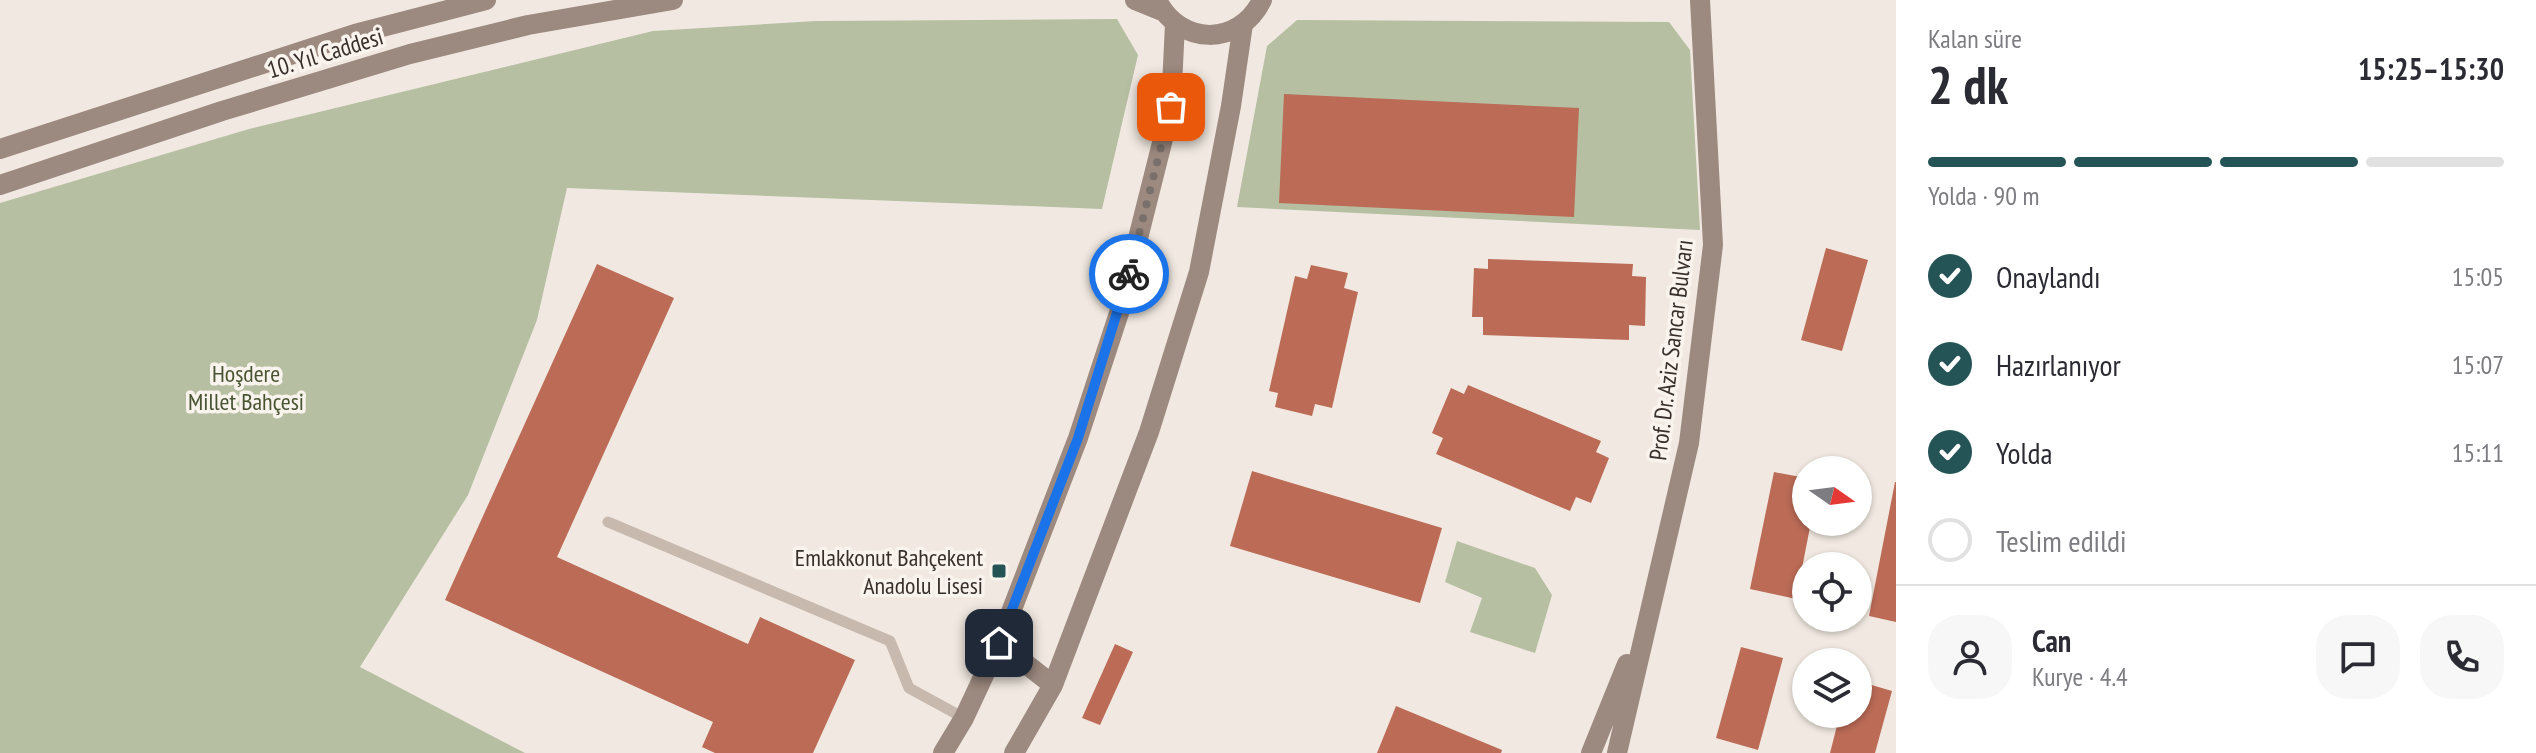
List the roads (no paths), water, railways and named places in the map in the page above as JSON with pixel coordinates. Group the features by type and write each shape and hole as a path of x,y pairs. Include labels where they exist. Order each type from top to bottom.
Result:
{"street":[{"name":"10. Yıl Caddesi","path":"0,149 355,34 486,0"},
{"name":"10. Yıl Caddesi","path":"0,185 222,111 410,54 528,25 673,0"},
{"path":"1135,0 1165,12 1191,33 1209,36 1227,33 1243,24 1256,12 1262,0"},
{"name":"Prof. Dr. Aziz Sancar Bulvarı","path":"1617,753 1689,443 1713,245 1700,0"},
{"path":"943,753 964,718 999,643 1078,438 1120,310 1171,107 1165,12"},
{"path":"1014,753 1053,685 1149,432 1199,272 1231,106 1243,24"},
{"name":"Prof. Dr. Aziz Sancar Bulvarı","path":"1591,753 1649,608"},
{"path":"999,643 1053,685"}],"lane":[{"path":"608,522 890,641 909,688 964,718"}],"place":[{"name":"Emlakkonut Bahçekent Anadolu Lisesi","path":"999,571"}],"park label":[{"name":"Hoşdere Millet Bahçesi","path":"246,387"}]}
